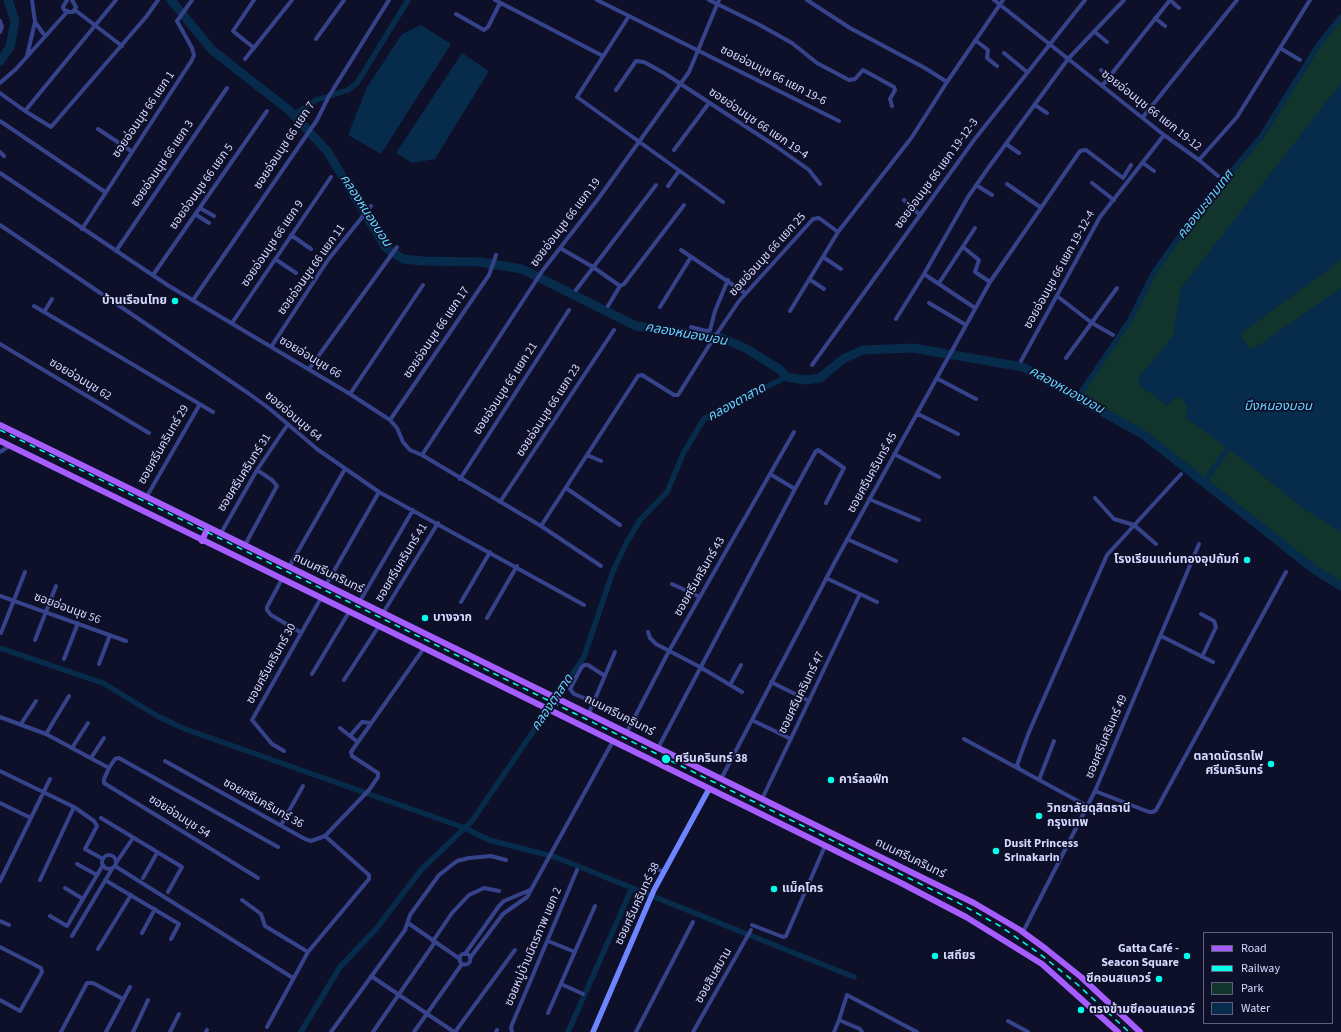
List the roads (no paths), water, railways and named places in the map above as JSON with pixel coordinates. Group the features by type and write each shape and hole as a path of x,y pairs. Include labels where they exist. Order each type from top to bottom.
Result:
{"main road":[{"name":"ถนนศรีนครินทร์","path":"0,425 974,903 1023,932 1081,977 1140,1032"},
{"name":"ถนนศรีนครินทร์","path":"0,441 907,886 1011,944 1042,964 1118,1032"},
{"path":"202,541 208,527"}],"street":[{"path":"27,56 35,22 32,0"},
{"path":"66,0 63,7 67,12"},
{"path":"74,0 76,7 75,10"},
{"path":"26,112 116,0"},
{"path":"0,93 26,112 51,127 122,46 158,0"},
{"name":"ซอยอ่อนนุช 66 แยก 1","path":"82,229 131,151 192,60 194,55 188,38 177,24 178,18 192,0"},
{"path":"254,0 233,30 254,48"},
{"path":"245,59 292,0"},
{"path":"316,40 344,0"},
{"name":"ซอยอ่อนนุช 66 แยก 7","path":"193,300 314,125 329,96 389,0"},
{"path":"495,0 603,56"},
{"name":"ซอยอ่อนนุช 66 แยก 19-6","path":"597,0 839,121"},
{"path":"709,0 719,2 792,43 817,63 849,80 855,79 863,70 894,86 895,90 890,99 892,106"},
{"path":"807,0 850,28 925,68 947,82"},
{"name":"ซอยอ่อนนุช 66 แยก 19-12","path":"994,0 1164,135 1199,160 1237,117 1310,0"},
{"path":"790,311 838,232 912,137 947,82 1003,0"},
{"name":"ซอยอ่อนนุช 66 แยก 19-12-3","path":"812,365 919,214 974,140 1085,0"},
{"path":"896,319 976,185 1068,59 1124,0"},
{"path":"1102,86 1170,0 1179,8"},
{"path":"1143,118 1237,0"},
{"path":"456,14 484,30 488,27 500,2"},
{"name":"ซอยอ่อนนุช 66 แยก 19","path":"422,455 542,270 638,143 689,72 719,2"},
{"path":"75,10 122,46"},
{"path":"0,83 67,12 73,12 75,10"},
{"path":"629,16 577,97 638,143 723,202"},
{"path":"1155,18 1165,26"},
{"path":"0,21 2,26 0,32"},
{"path":"35,22 45,36"},
{"path":"1095,32 1107,42"},
{"path":"975,40 988,50 986,58 997,66"},
{"path":"1280,48 1300,60"},
{"path":"1004,54 1027,72"},
{"name":"ซอยอ่อนนุช 66 แยก 19-4","path":"616,90 633,64 639,60 681,84 796,160 809,170 820,184"},
{"path":"1101,70 1108,77"},
{"name":"ซอยอ่อนนุช 66 แยก 3","path":"116,251 227,88"},
{"path":"674,150 709,103"},
{"path":"1035,105 1047,113"},
{"name":"ซอยอ่อนนุช 66 แยก 5","path":"153,275 267,111"},
{"path":"0,121 105,192"},
{"path":"98,129 131,151"},
{"name":"ซอยอ่อนนุช 66 แยก 19-12-4","path":"1021,361 1100,217 1164,135"},
{"path":"1006,144 1019,153"},
{"name":"ซอยศรีนครินทร์ 45","path":"721,780 847,538 938,379 975,308 990,282 1040,207 1080,151 1086,150 1123,178 1131,165"},
{"path":"0,152 4,156"},
{"path":"1199,160 1218,176"},
{"path":"1143,163 1154,172"},
{"path":"668,186 679,171"},
{"name":"ซอยอ่อนนุช 66","path":"0,173 153,275 350,394 390,420 397,428 403,442 410,450 422,455 540,526 601,566"},
{"name":"ซอยอ่อนนุช 66 แยก 9","path":"232,323 331,176"},
{"path":"1092,183 1114,200"},
{"path":"1006,184 1040,207"},
{"path":"576,290 656,185"},
{"path":"976,185 992,196"},
{"path":"904,200 919,214"},
{"path":"608,306 620,286 624,284 684,205"},
{"name":"ซอยอ่อนนุช 66 แยก 11","path":"271,347 328,260 371,206"},
{"path":"200,208 214,216"},
{"path":"195,214 209,223"},
{"name":"ซอยอ่อนนุช 66 แยก 25","path":"540,526 638,376 642,375 674,395 678,394 745,293 816,218 838,232"},
{"name":"ซอยอ่อนนุช 64","path":"0,226 248,393 317,449 379,492 517,566 584,605"},
{"path":"939,283 975,228"},
{"path":"291,235 311,249"},
{"path":"309,369 397,247"},
{"path":"963,247 979,260 975,272 990,282"},
{"path":"560,248 593,267 620,286"},
{"path":"680,250 728,280 745,293"},
{"name":"ซอยอ่อนนุช 66 แยก 17","path":"390,420 489,275 496,255"},
{"path":"660,307 691,257"},
{"path":"823,257 841,269"},
{"path":"275,259 296,273"},
{"path":"924,274 975,308"},
{"path":"691,327 706,331 710,330 715,311 728,280"},
{"path":"809,280 824,289"},
{"path":"350,394 423,285"},
{"path":"1066,358 1117,288"},
{"path":"1057,296 1092,323 1114,335"},
{"path":"44,312 52,299"},
{"path":"929,303 966,325"},
{"path":"34,306 213,412"},
{"name":"ซอยอ่อนนุช 66 แยก 21","path":"460,479 569,310"},
{"name":"ซอยอ่อนนุช 66 แยก 23","path":"500,502 614,330"},
{"name":"ซอยอ่อนนุช 62","path":"0,344 150,433"},
{"path":"938,379 976,399"},
{"name":"ซอยศรีนครินทร์ 29","path":"147,496 200,404"},
{"path":"918,414 958,434"},
{"name":"ซอยศรีนครินทร์ 31","path":"221,533 257,470 288,424"},
{"name":"ซอยศรีนครินทร์ 43","path":"626,732 669,651 794,432"},
{"path":"0,452 9,446"},
{"path":"658,748 795,489 816,451 820,450 844,468 826,503"},
{"path":"894,454 939,477"},
{"path":"587,455 601,461"},
{"path":"289,567 344,469"},
{"path":"245,545 277,486 272,480 257,470"},
{"path":"770,474 795,489"},
{"path":"1019,768 1017,765 1029,732 1107,555 1181,474"},
{"path":"566,488 620,525"},
{"path":"326,585 379,492"},
{"path":"1095,498 1114,519 1134,526 1156,544"},
{"path":"869,499 920,520"},
{"path":"360,601 413,510"},
{"name":"ซอยศรีนครินทร์ 41","path":"383,613 438,523"},
{"path":"847,538 896,561"},
{"name":"ซอยศรีนครินทร์ 49","path":"1023,932 1095,791 1199,544"},
{"path":"461,602 490,552"},
{"path":"487,618 517,566"},
{"path":"1,633 25,572"},
{"path":"1095,791 1149,812 1154,812 1156,810 1286,572"},
{"path":"826,578 877,602"},
{"path":"282,579 267,607 267,610 271,615 300,632"},
{"path":"672,584 700,597"},
{"path":"35,640 47,613 56,586"},
{"name":"ซอยศรีนครินทร์ 47","path":"762,799 860,594"},
{"name":"ซอยอ่อนนุช 56","path":"0,596 126,641"},
{"name":"ซอยศรีนครินทร์ 30","path":"284,751 272,744 252,720 320,598"},
{"path":"312,674 349,612"},
{"path":"1201,614 1214,621 1216,627 1202,657"},
{"path":"64,659 78,623"},
{"path":"344,680 379,626"},
{"path":"648,632 653,641 742,692"},
{"path":"98,664 110,635"},
{"path":"1161,636 1213,662"},
{"path":"267,1027 308,952 369,879 369,875 325,836 362,798 379,775 352,756 351,752 424,648"},
{"path":"589,713 615,652"},
{"path":"594,702 574,694 570,688 584,665 588,665 605,676"},
{"path":"730,685 741,665"},
{"path":"771,682 809,701"},
{"path":"46,734 69,696"},
{"path":"21,724 36,701"},
{"path":"0,717 46,734 109,768"},
{"path":"752,720 791,739"},
{"path":"350,736 362,722 371,723"},
{"path":"72,748 88,723"},
{"path":"340,728 358,742"},
{"path":"91,758 104,738"},
{"path":"964,739 1088,806"},
{"path":"462,964 468,964 470,958 503,914 525,900 613,741"},
{"path":"1039,780 1054,741"},
{"name":"ซอยอ่อนนุช 54","path":"258,878 104,782 104,778 109,768 115,759 119,758 278,847"},
{"name":"ซอยศรีนครินทร์ 36","path":"165,761 308,841 325,836"},
{"path":"0,771 44,791 74,807 94,821 97,826 85,849 103,859"},
{"path":"0,881 50,779"},
{"path":"281,825 304,786"},
{"name":"ซอยศรีนครินทร์ 38","path":"593,1032 654,890 709,789"},
{"path":"0,803 31,818"},
{"path":"40,880 74,807"},
{"path":"101,818 182,867 168,892"},
{"path":"72,936 105,880 133,838"},
{"path":"752,925 783,937 786,936 825,846"},
{"path":"143,878 157,853"},
{"path":"103,859 106,856 111,855 114,858 114,866"},
{"path":"331,1032 401,936 408,923 410,915 431,884 457,861 482,856 506,860"},
{"path":"50,916 67,926 103,865 103,859"},
{"path":"77,864 97,875"},
{"path":"103,865 107,869 114,866"},
{"path":"114,866 293,978"},
{"path":"651,866 664,872"},
{"name":"ซอยหมู่บ้านมิตรภาพ แยก 2","path":"512,1032 511,1027 577,870"},
{"path":"105,880 179,924 171,939"},
{"path":"65,888 83,899"},
{"path":"373,1032 452,913 469,894 484,888 500,890"},
{"path":"460,959 461,955 465,954 504,901 530,889"},
{"path":"98,949 131,895"},
{"path":"242,900 261,914 265,926 308,952"},
{"path":"548,1013 595,906"},
{"path":"142,933 155,910"},
{"path":"0,921 9,925"},
{"path":"636,1032 693,922"},
{"path":"408,923 460,959 462,964"},
{"name":"ซอยสินสมาน","path":"693,1032 751,930"},
{"path":"548,941 575,952"},
{"path":"0,947 41,968 42,972 20,1010 0,1000"},
{"path":"371,976 454,1032 515,950"},
{"path":"465,954 470,958"},
{"path":"414,1032 462,964"},
{"path":"61,1032 87,983 93,983 123,999"},
{"path":"561,984 584,994"},
{"path":"106,1032 130,987"},
{"path":"834,1032 846,995 918,1032"},
{"path":"133,1032 148,1000"},
{"path":"170,1032 179,1014"},
{"path":"839,1020 860,1028 862,1032"},
{"path":"1008,1021 1028,1032"}],"water":[{"path":"421,25 451,44 381,154 348,135 367,87 402,34"},
{"path":"462,53 489,71 435,159 412,163 396,153"},
{"name":"บึงหนองบอน","path":"1341,83 1341,260 1242,333 1241,336 1248,347 1253,349 1341,288 1341,532 1305,510 1241,458 1186,418 1187,405 1182,399 1176,397 1168,406 1140,386 1138,378 1173,336 1181,288"}],"waterway":[{"path":"0,61 10,47 15,21 8,0"},
{"name":"คลองหนองบอน","path":"171,0 212,50 290,111 327,151 386,248 403,259 423,261 480,262 522,269 636,326 722,338 747,349 779,369 787,377 805,380 820,378 843,359 863,350 913,348 1023,367 1144,435 1315,570 1341,586"},
{"path":"294,115 316,100 348,90 357,83 408,0"},
{"name":"คลองมะขามเทศ","path":"1078,397 1130,320 1154,272 1201,207 1261,137 1319,44 1341,17"},
{"name":"คลองตาสาด","path":"301,1032 340,967 376,929 421,870 472,821 584,657 613,571 627,542 640,520 667,492 684,452 704,419 740,399 787,377"},
{"path":"1204,482 1228,448"},
{"path":"0,648 103,683 159,717 185,729 465,828 489,840 555,857 854,977"},
{"path":"568,1032 632,888"}],"railway":[{"path":"0,430 955,901 1000,926 1040,954 1077,984 1129,1032"}],"place":[{"name":"บ้านเรือนไทย","path":"175,301"},
{"name":"โรงเรียนแก่นทองอุปถัมภ์","path":"1247,560"},
{"name":"บางจาก","path":"425,618"},
{"name":"ศรีนครินทร์ 38","path":"666,759"},
{"name":"ตลาดนัดรถไฟ ศรีนครินทร์","path":"1271,764"},
{"name":"คาร์ลอฟ์ท","path":"831,780"},
{"name":"วิทยาลัยดุสิตธานี กรุงเทพ","path":"1039,816"},
{"name":"Dusit Princess Srinakarin","path":"996,851"},
{"name":"แม็คโคร","path":"774,889"},
{"name":"เสถียร","path":"935,956"},
{"name":"Gatta Café - Seacon Square","path":"1187,956"},
{"name":"ซีคอนสแควร์","path":"1159,979"},
{"name":"ตรงข้ามซีคอนสแควร์","path":"1081,1010"}]}
